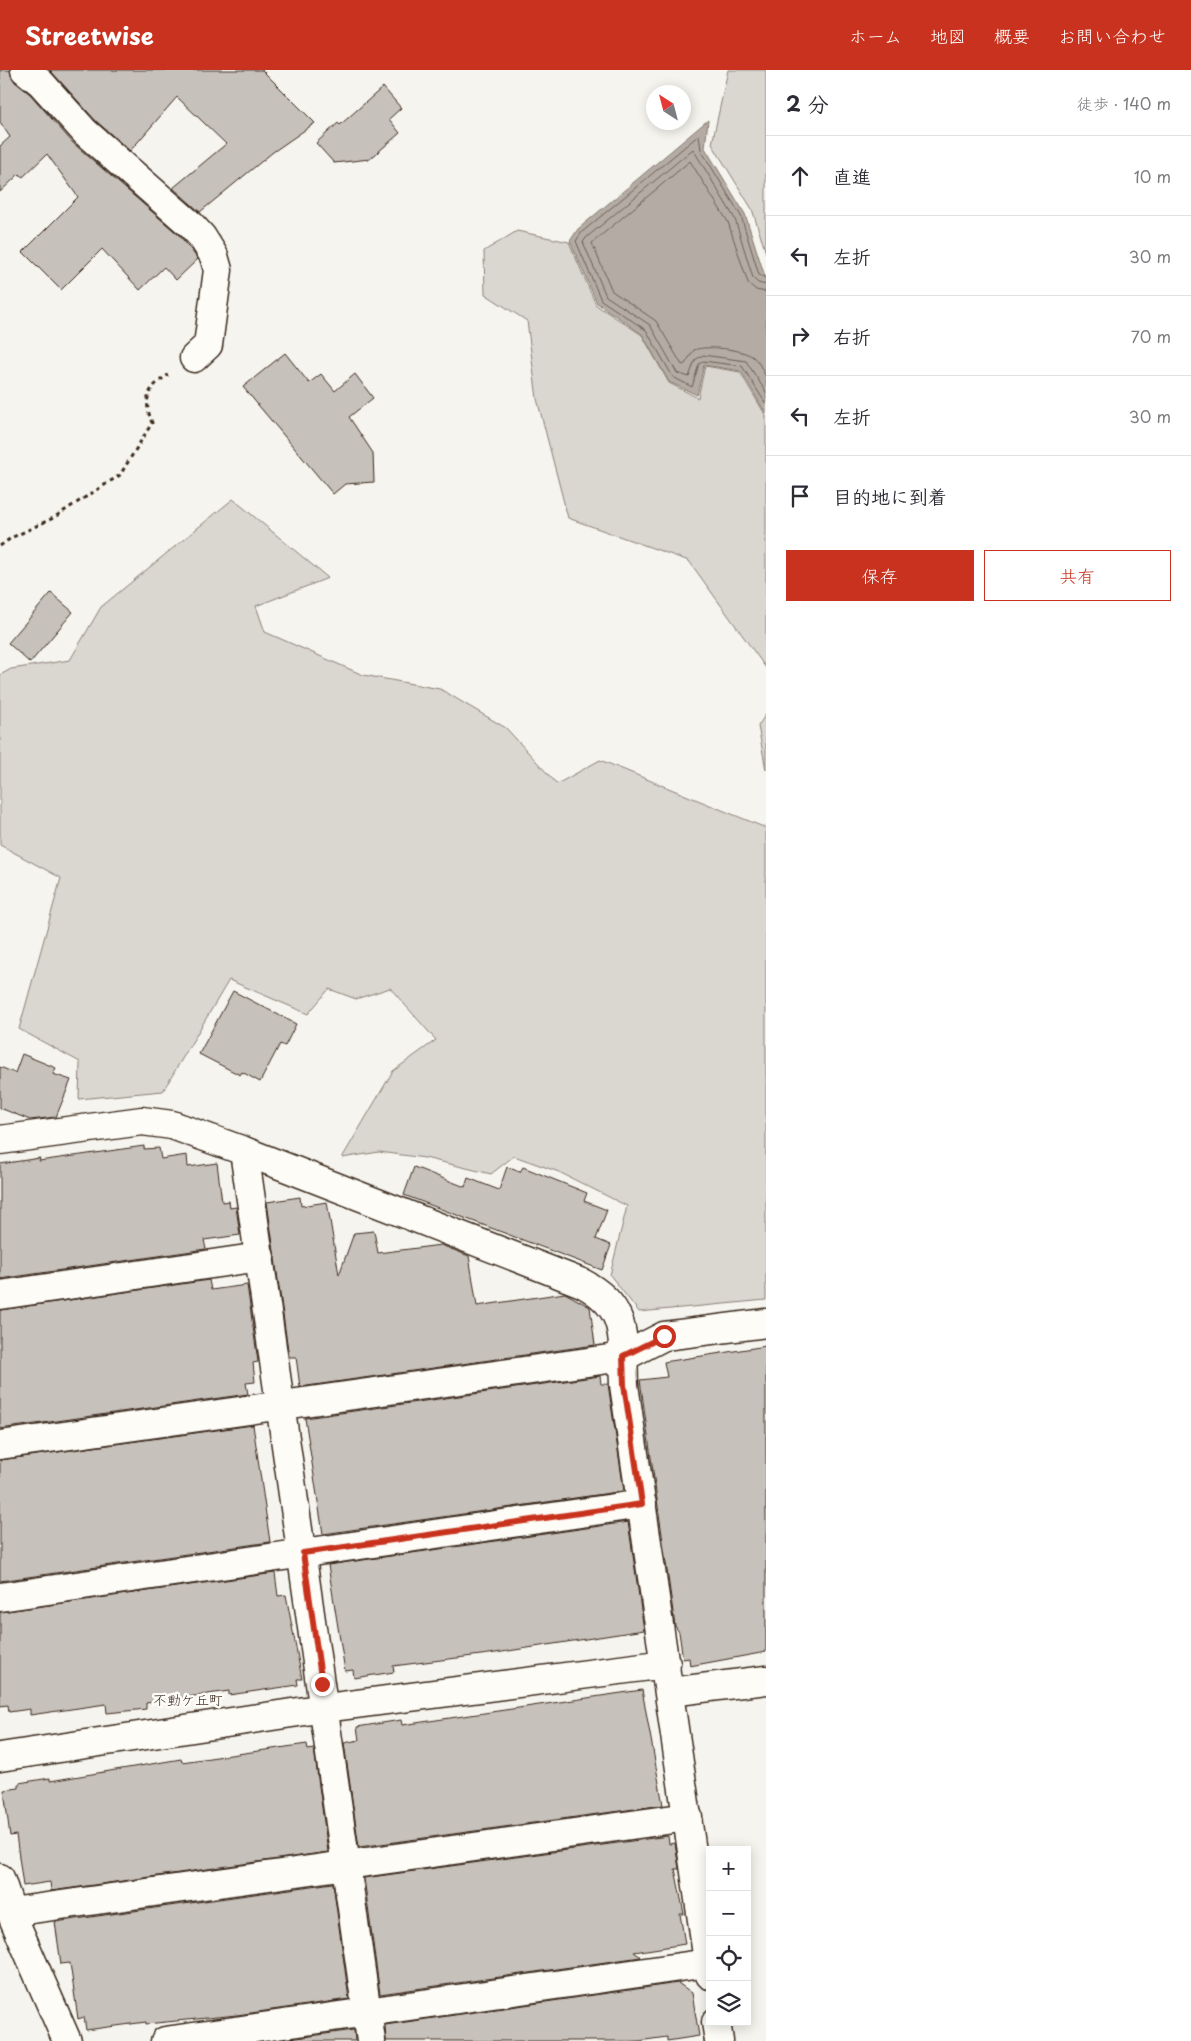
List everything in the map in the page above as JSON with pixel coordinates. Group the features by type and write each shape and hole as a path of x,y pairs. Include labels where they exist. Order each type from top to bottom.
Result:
{"street":[{"path":"25,70 41,83 85,132 192,226 214,256 218,270 208,345 194,358"},
{"path":"0,1140 142,1121 172,1125 244,1151 582,1283 600,1292 622,1325 624,1385 706,1947"},
{"path":"244,1151 372,2041"},
{"path":"0,1295 260,1258"},
{"path":"0,1445 623,1356 664,1336 766,1323"},
{"path":"0,1597 642,1504"},
{"path":"0,1757 325,1708 666,1664"},
{"path":"670,1692 766,1680"},
{"path":"11,1912 688,1817"},
{"path":"0,1878 11,1912 67,2041"},
{"path":"165,2041 368,2012 706,1969"},
{"path":"717,2026 719,2041"}],"path":[{"path":"0,546 11,538 53,518 120,475 152,423 147,410 149,392 156,383 194,358"}],"shaded area":[{"path":"728,70 766,70 766,253 752,209 712,144"},
{"path":"517,231 569,242 596,305 642,335 669,383 698,398 705,366 740,372 766,416 766,668 689,561 568,518 537,399 527,321 485,294 484,251"},
{"path":"233,499 328,578 256,606 265,632 363,675 440,689 506,728 557,784 600,760 766,828 766,1300 639,1312 610,1275 627,1206 559,1172 514,1156 491,1174 425,1158 379,1152 342,1158 393,1071 436,1040 390,988 356,999 329,989 308,1014 229,980 163,1091 79,1099 80,1062 19,1029 61,878 0,845 0,675 11,669 70,660 101,607"},
{"path":"766,714 766,770 758,726"}],"water":[{"path":"708,120 705,148 745,214 766,280 766,414 741,371 704,365 697,395 669,382 642,334 597,303 570,241 578,229"}],"building":[{"path":"0,70 10,70 15,82 30,94 73,143 180,236 198,259 176,280 164,267 140,290 102,249 61,290 23,252 78,197 47,154 23,177 19,174 0,192 0,146 10,137 0,122"},
{"path":"50,70 262,70 315,123 273,152 200,212 173,188 226,144 177,97 130,151 96,121"},
{"path":"383,87 401,108 389,119 400,133 370,159 334,163 316,143 338,123 340,125"},
{"path":"285,353 309,383 321,374 335,391 355,374 373,398 349,417 373,453 374,482 345,484 333,494 243,387"},
{"path":"51,593 73,612 30,663 8,643"},
{"path":"233,991 296,1024 285,1046 280,1044 260,1082 242,1072 240,1075 199,1054"},
{"path":"22,1054 56,1068 53,1074 71,1080 56,1117 30,1120 0,1108 0,1067 15,1073"},
{"path":"144,1146 144,1149 159,1148 161,1159 187,1155 188,1167 217,1163 222,1202 229,1201 230,1208 236,1207 240,1235 204,1240 206,1249 0,1279 0,1164 40,1158 39,1161"},
{"path":"414,1167 465,1187 468,1178 499,1190 507,1167 520,1172 523,1167 587,1193 584,1201 607,1210 596,1239 611,1245 602,1270 404,1195"},
{"path":"300,1197 301,1206 327,1202 339,1275 354,1233 374,1231 378,1253 441,1245 469,1256 477,1306 565,1293 590,1307 595,1345 300,1387 296,1357 289,1357 267,1202"},
{"path":"209,1280 211,1290 247,1285 258,1362 253,1363 255,1382 246,1383 248,1394 0,1429 0,1310"},
{"path":"766,1346 766,1652 690,1666 689,1658 683,1659 679,1632 675,1626 640,1380 667,1377 664,1362"},
{"path":"600,1376 601,1384 608,1384 624,1491 323,1534 305,1418"},
{"path":"253,1425 270,1542 0,1581 0,1460"},
{"path":"628,1522 644,1630 489,1654 393,1666 394,1672 354,1678 353,1670 345,1671 328,1565"},
{"path":"275,1573 278,1596 286,1595 302,1679 297,1679 298,1685 229,1695 229,1691 146,1703 146,1709 107,1713 106,1704 30,1715 30,1709 9,1712 8,1705 0,1706 0,1612"},
{"path":"642,1690 663,1805 359,1847 344,1743 359,1740 357,1727 401,1720 402,1725"},
{"path":"307,1744 308,1750 314,1749 328,1852 51,1891 50,1882 23,1886 16,1835 10,1836 4,1790 19,1788 19,1783 50,1778 50,1781 181,1759 182,1762"},
{"path":"668,1836 669,1844 675,1843 679,1869 675,1869 684,1914 680,1914 685,1944 634,1952 641,1957 380,1994 364,1878"},
{"path":"333,1883 349,1999 237,2015 146,2024 146,2022 86,2030 84,2017 78,2019 70,1963 61,1964 55,1922"},
{"path":"678,1983 692,1993 699,2036 667,2041 667,2037 638,2041 386,2041 385,2025"},
{"path":"354,2030 355,2041 275,2041"}],"district":[{"name":"不動ケ丘町","path":"188,1700"}],"route":[{"path":"322,1684 303,1553 642,1504 624,1385 623,1356 664,1336"}]}
